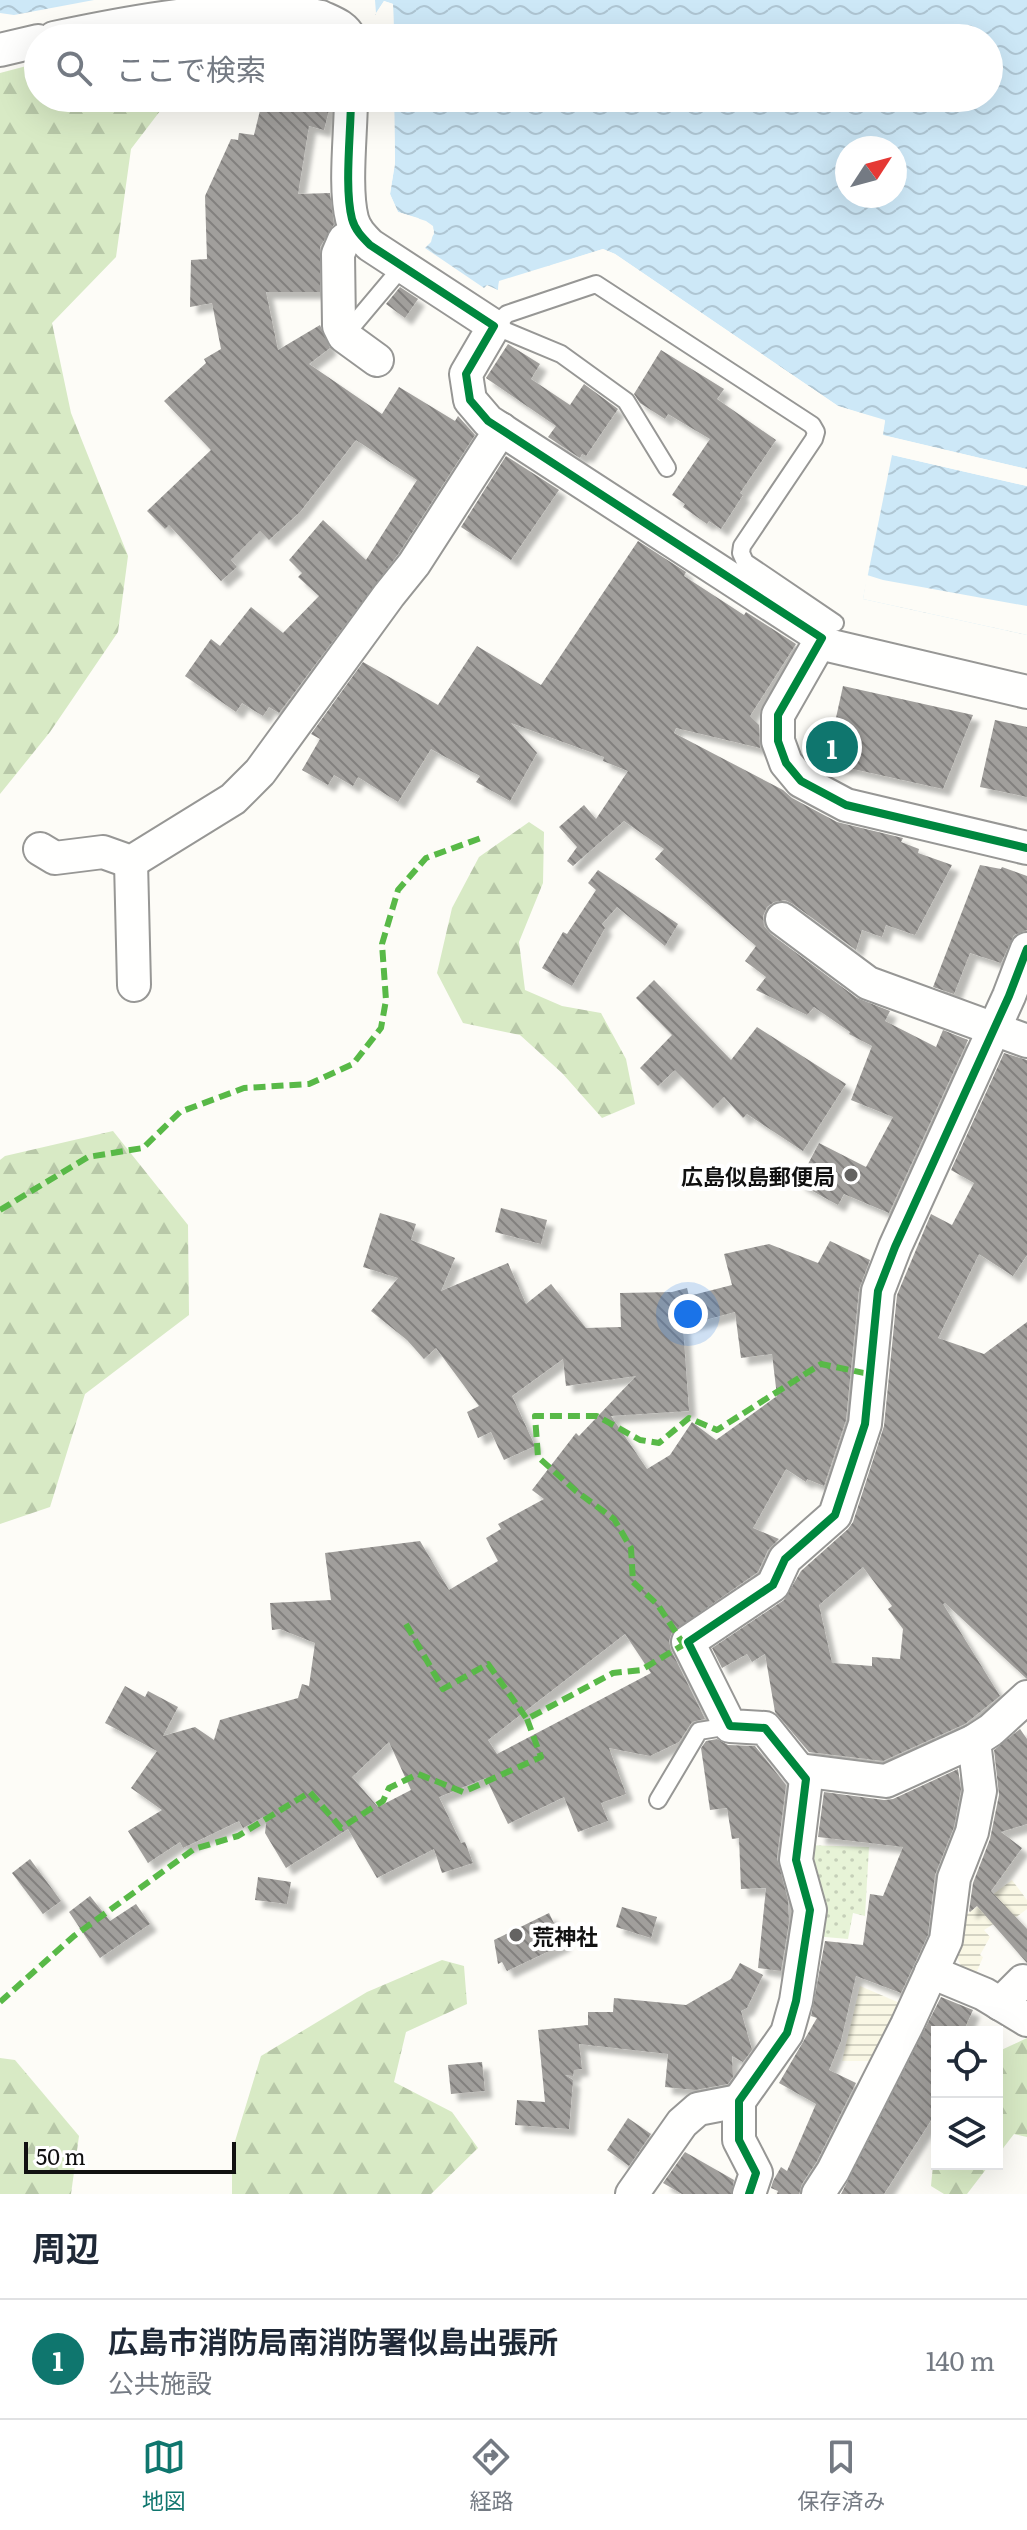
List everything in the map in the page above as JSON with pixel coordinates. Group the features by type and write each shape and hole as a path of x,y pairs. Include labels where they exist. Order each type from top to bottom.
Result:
{"street":[{"path":"120,24 200,7 265,4 316,15 335,24"},
{"path":"0,50 24,44"},
{"path":"351,112 349,190 351,218 357,232 402,267 494,326 466,374 470,400 488,421 822,638 827,633"},
{"path":"357,232 344,240 338,254 338,316 344,336 377,360"},
{"path":"131,862 233,799 260,772 379,607 414,564 501,429"},
{"path":"827,633 1027,692"},
{"path":"827,633 778,715 778,741 786,763 801,781 846,805 1027,848"},
{"path":"40,849 55,858 103,852 131,862"},
{"path":"131,862 134,985"},
{"path":"782,919 868,983 1027,1041"},
{"path":"749,2194 756,2173 739,2140 739,2101 787,2033 796,2001 810,1910 796,1860 806,1779 765,1728 730,1726 688,1642 773,1585 785,1559 835,1515 865,1424 878,1291 1027,949"},
{"path":"799,1770 886,1781 974,1741 1022,1713"},
{"path":"818,2194 833,2171 946,1940 954,1878 972,1832 980,1791 974,1741"},
{"path":"931,1972 1014,2012 1023,1981"},
{"path":"632,2194 682,2123 698,2109 739,2101"}],"lane":[{"path":"344,336 402,267"},
{"path":"667,468 626,401 561,354 494,326 507,314 596,284 812,425 816,432 814,439 742,546 741,553 745,562 827,633"},
{"path":"658,1800 699,1731 730,1726"}],"shaded area":[{"path":"1012,1880 1027,1900 1027,1909 999,1930 995,1923 984,1930 990,1937 980,1955 983,1957 975,1976 962,1968 954,1951 962,1918"},
{"path":"860,1986 907,2006 885,2061 842,2061"}],"green space":[{"path":"24,67 24,112 159,112 131,149 116,257 52,323 71,413 128,556 118,632 50,732 0,794 0,73"},
{"path":"529,822 544,832 543,883 519,942 525,990 562,1006 601,1013 626,1059 635,1104 602,1118 562,1073 520,1035 463,1023 437,973 452,908 479,857"},
{"path":"113,1131 188,1225 189,1315 85,1394 50,1507 0,1524 0,1160 5,1156"},
{"path":"804,1845 869,1847 865,1916 853,1913 848,1939 814,1936"},
{"path":"442,1960 464,1966 467,2004 406,2032 394,2082 452,2112 478,2148 431,2194 232,2194 232,2151 261,2056 367,1992"},
{"path":"1027,2038 1027,2137 1014,2134 1003,2148 1003,2098 1003,2049"},
{"path":"0,2058 15,2060 79,2136 71,2194 0,2194"},
{"path":"933,2170 985,2170 967,2194 944,2194 931,2186"}],"water":[{"path":"0,0 94,0 14,15 0,13"},
{"path":"375,0 1027,0 1027,469 882,435 885,420 838,406 615,254 603,249 499,281 498,290 487,285 484,288 425,248 431,242 434,230 418,218 398,212 390,194 395,163 394,112 1003,112 1003,24 394,24 393,4 384,1 375,15"},
{"path":"892,455 1027,486 1027,635 863,599"}],"pier":[{"path":"371,0 375,0 376,13 384,1 393,4 394,24 390,24 389,6 385,5 381,13 371,15"},
{"path":"390,112 394,112 395,163 390,194 398,212 433,226 434,234 423,250 421,247 428,239 429,229 396,215 389,206 386,195 391,162"},
{"path":"603,249 615,254 838,406 885,421 883,435 1027,469 1027,473 880,439 881,423 836,410 602,253 503,284 500,294 498,290 499,282"},
{"path":"888,454 1027,482 1027,486"},
{"path":"867,575 1027,606 1027,635 863,599"}],"building":[{"path":"260,112 328,112 324,130 309,126 298,194 330,193 334,224 320,247 320,292 266,292 278,350 320,325 330,348 309,364 382,414 399,387 455,421 458,416 475,435 399,553 279,713 269,707 263,716 242,703 236,712 185,676 211,639 220,646 251,607 283,633 319,596 298,577 302,573 289,560 323,520 366,560 417,480 356,440 300,512 269,540 260,531 231,560 237,567 221,581 169,525 165,529 147,511 211,450 164,401 206,363 204,359 221,349 212,303 190,307 191,260 207,259 205,196 231,139 238,140 239,133 254,135"},
{"path":"400,287 418,299 405,318 386,304"},
{"path":"508,344 540,364 531,379 570,405 584,384 618,409 586,456 582,454 580,458 548,437 556,426 486,378"},
{"path":"661,350 724,389 717,399 776,440 740,493 743,495 721,529 709,521 707,524 672,495 710,439 668,414 665,419 640,403 634,394"},
{"path":"506,456 559,490 511,560 461,527"},
{"path":"638,541 686,572 684,576 796,644 750,716 759,725 760,748 676,728 674,733 837,822 903,838 901,842 919,849 918,853 952,865 915,935 886,925 882,937 862,930 856,950 785,900 767,907 763,916 764,926 771,934 857,998 890,1011 885,1021 936,1047 943,1030 968,1040 889,1213 844,1194 838,1205 798,1183 819,1143 866,1167 893,1117 851,1100 872,1046 849,1034 814,1007 807,1015 756,990 766,977 745,961 756,946 655,859 664,849 624,821 573,866 567,861 577,847 559,827 584,805 596,819 628,771 603,761 604,757 511,723 537,753 510,801 476,782 480,776 431,749 398,802 358,777 353,786 334,775 328,785 302,770 320,739 311,734 363,662 438,705 477,646 541,685"},
{"path":"843,686 973,715 943,789 826,763"},
{"path":"995,720 1027,727 1027,797 980,787"},
{"path":"980,865 1002,867 1027,876 1027,930 1014,935 1001,963 970,953 954,994 933,987"},
{"path":"598,870 678,924 665,946 617,907 602,924 605,928 572,986 542,968 563,932 567,934 596,890 588,883"},
{"path":"654,980 731,1060 757,1027 846,1084 803,1151 747,1114 743,1118 724,1097 713,1108 675,1070 658,1086 640,1068 672,1035 636,998"},
{"path":"1004,1053 1027,1060 1027,1255 1013,1276 979,1254 938,1338 984,1354 1027,1322 1027,1679 945,1603 1000,1696 965,1724 883,1761 809,1752 775,1712 765,1654 752,1662 747,1654 722,1668 712,1648 784,1600 801,1571 853,1522 884,1426 897,1295 931,1214 952,1225 974,1183 951,1170","holes":["863,1567 892,1606 888,1609 903,1629 900,1659 872,1657 872,1666 832,1663 819,1605"]},
{"path":"501,1208 547,1220 541,1244 495,1232"},
{"path":"380,1213 416,1224 411,1240 455,1258 441,1291 508,1263 526,1304 551,1284 586,1328 621,1327 620,1293 672,1292 687,1288 689,1296 732,1285 724,1254 769,1244 818,1263 830,1241 870,1260 859,1289 846,1420 824,1486 807,1479 806,1482 786,1469 753,1528 779,1539 768,1550 758,1572 672,1632 669,1641 671,1650 705,1719 692,1722 679,1742 650,1756 609,1748 626,1794 601,1803 608,1821 578,1832 564,1797 508,1824 486,1778 439,1797 461,1843 465,1842 473,1863 442,1873 434,1849 377,1878 348,1829 286,1868 265,1833 267,1815 243,1828 239,1821 183,1848 180,1842 148,1863 128,1831 162,1810 131,1788 157,1751 105,1723 125,1686 145,1697 148,1691 178,1707 163,1736 195,1727 214,1740 220,1720 298,1698 302,1684 309,1686 315,1643 280,1629 272,1630 270,1603 331,1600 325,1553 420,1541 449,1590 498,1561 486,1538 501,1529 498,1524 544,1499 532,1490 576,1433 579,1436 636,1376 566,1386 563,1359 512,1396 535,1446 504,1460 491,1432 478,1438 467,1412 479,1406 436,1348 424,1359 407,1340 371,1311 398,1278 363,1267","holes":["735,1312 741,1358 772,1354 777,1396 716,1440 692,1422 670,1455 647,1469 611,1416 689,1411 683,1326","625,1634 651,1673 497,1754 488,1740","389,1742 411,1790 378,1807 352,1777"]},
{"path":"1020,1729 1027,1739 1027,1824 1001,1832 1022,1848 991,1891 1027,1929 1027,1963 977,1906 969,1911 973,1883 990,1839 999,1795 994,1750"},
{"path":"717,1739 728,1745 755,1746 786,1785 777,1858 788,1900 789,1923 781,1971 758,1968 766,1888 741,1889 739,1838 732,1839 727,1808 710,1810 701,1748 706,1741"},
{"path":"958,1769 961,1790 954,1827 935,1875 928,1935 901,1993 856,1976 841,2041 829,2070 856,2083 799,2194 777,2194 778,2191 771,2188 773,2181 781,2167 787,2171 816,2104 779,2083 817,2018 811,2016 825,1941 863,1945 870,1894 883,1896 903,1847 818,1837 824,1792 893,1799"},
{"path":"30,1859 61,1901 43,1914 12,1873"},
{"path":"258,1877 291,1882 287,1904 255,1900"},
{"path":"90,1896 110,1921 136,1904 150,1924 100,1958 69,1912"},
{"path":"622,1907 657,1917 651,1938 616,1927"},
{"path":"549,1913 564,1944 507,1971 502,1962 498,1964 494,1940"},
{"path":"740,1963 763,1975 747,2008 741,2011 752,2050 743,2062 732,2056 733,2077 728,2084 695,2090 665,2087 668,2054 579,2044 582,2069 574,2070 573,2076 565,2075 573,2080 569,2129 515,2125 517,2100 545,2102 538,2030 588,2025 588,2012 613,2012 614,1998 686,2005 731,1979"},
{"path":"941,1997 973,2010 966,2026 931,2026 931,2120 884,2194 841,2194"},
{"path":"482,2062 485,2091 451,2094 448,2065"},
{"path":"628,2118 651,2134 629,2166 607,2150"},
{"path":"685,2152 734,2180 731,2194 682,2194 663,2183"}],"marked path":[{"path":"0,1210 88,1157 143,1148 180,1112 244,1088 309,1084 353,1064 381,1028 386,1000 382,944 398,890 426,858 481,838"},
{"path":"688,1642 682,1642 658,1605 633,1582 631,1548 614,1519 538,1457 535,1416 597,1416 640,1440 659,1443 689,1418 717,1430 821,1364 869,1374"},
{"path":"406,1624 443,1689 488,1664 527,1719 613,1673 641,1670 688,1642"},
{"path":"0,2002 74,1936 194,1849 238,1836 310,1792 341,1828 383,1801 389,1788 418,1774 463,1792 541,1757 527,1719"}],"cycle path":[{"path":"350,112 350,206 353,223 359,233 370,245 494,326 466,374 470,400 488,421 822,638 778,715 778,741 786,763 801,781 846,805 1027,848"},
{"path":"749,2194 756,2173 739,2140 739,2101 787,2033 796,2001 810,1910 796,1860 806,1779 765,1728 730,1726 688,1642 773,1585 785,1559 835,1515 865,1424 878,1291 1027,949"}],"place":[{"name":"広島市消防局南消防署似島出張所","path":"832,747"},
{"name":"広島似島郵便局","path":"851,1175"},
{"name":"荒神社","path":"516,1935"}]}
